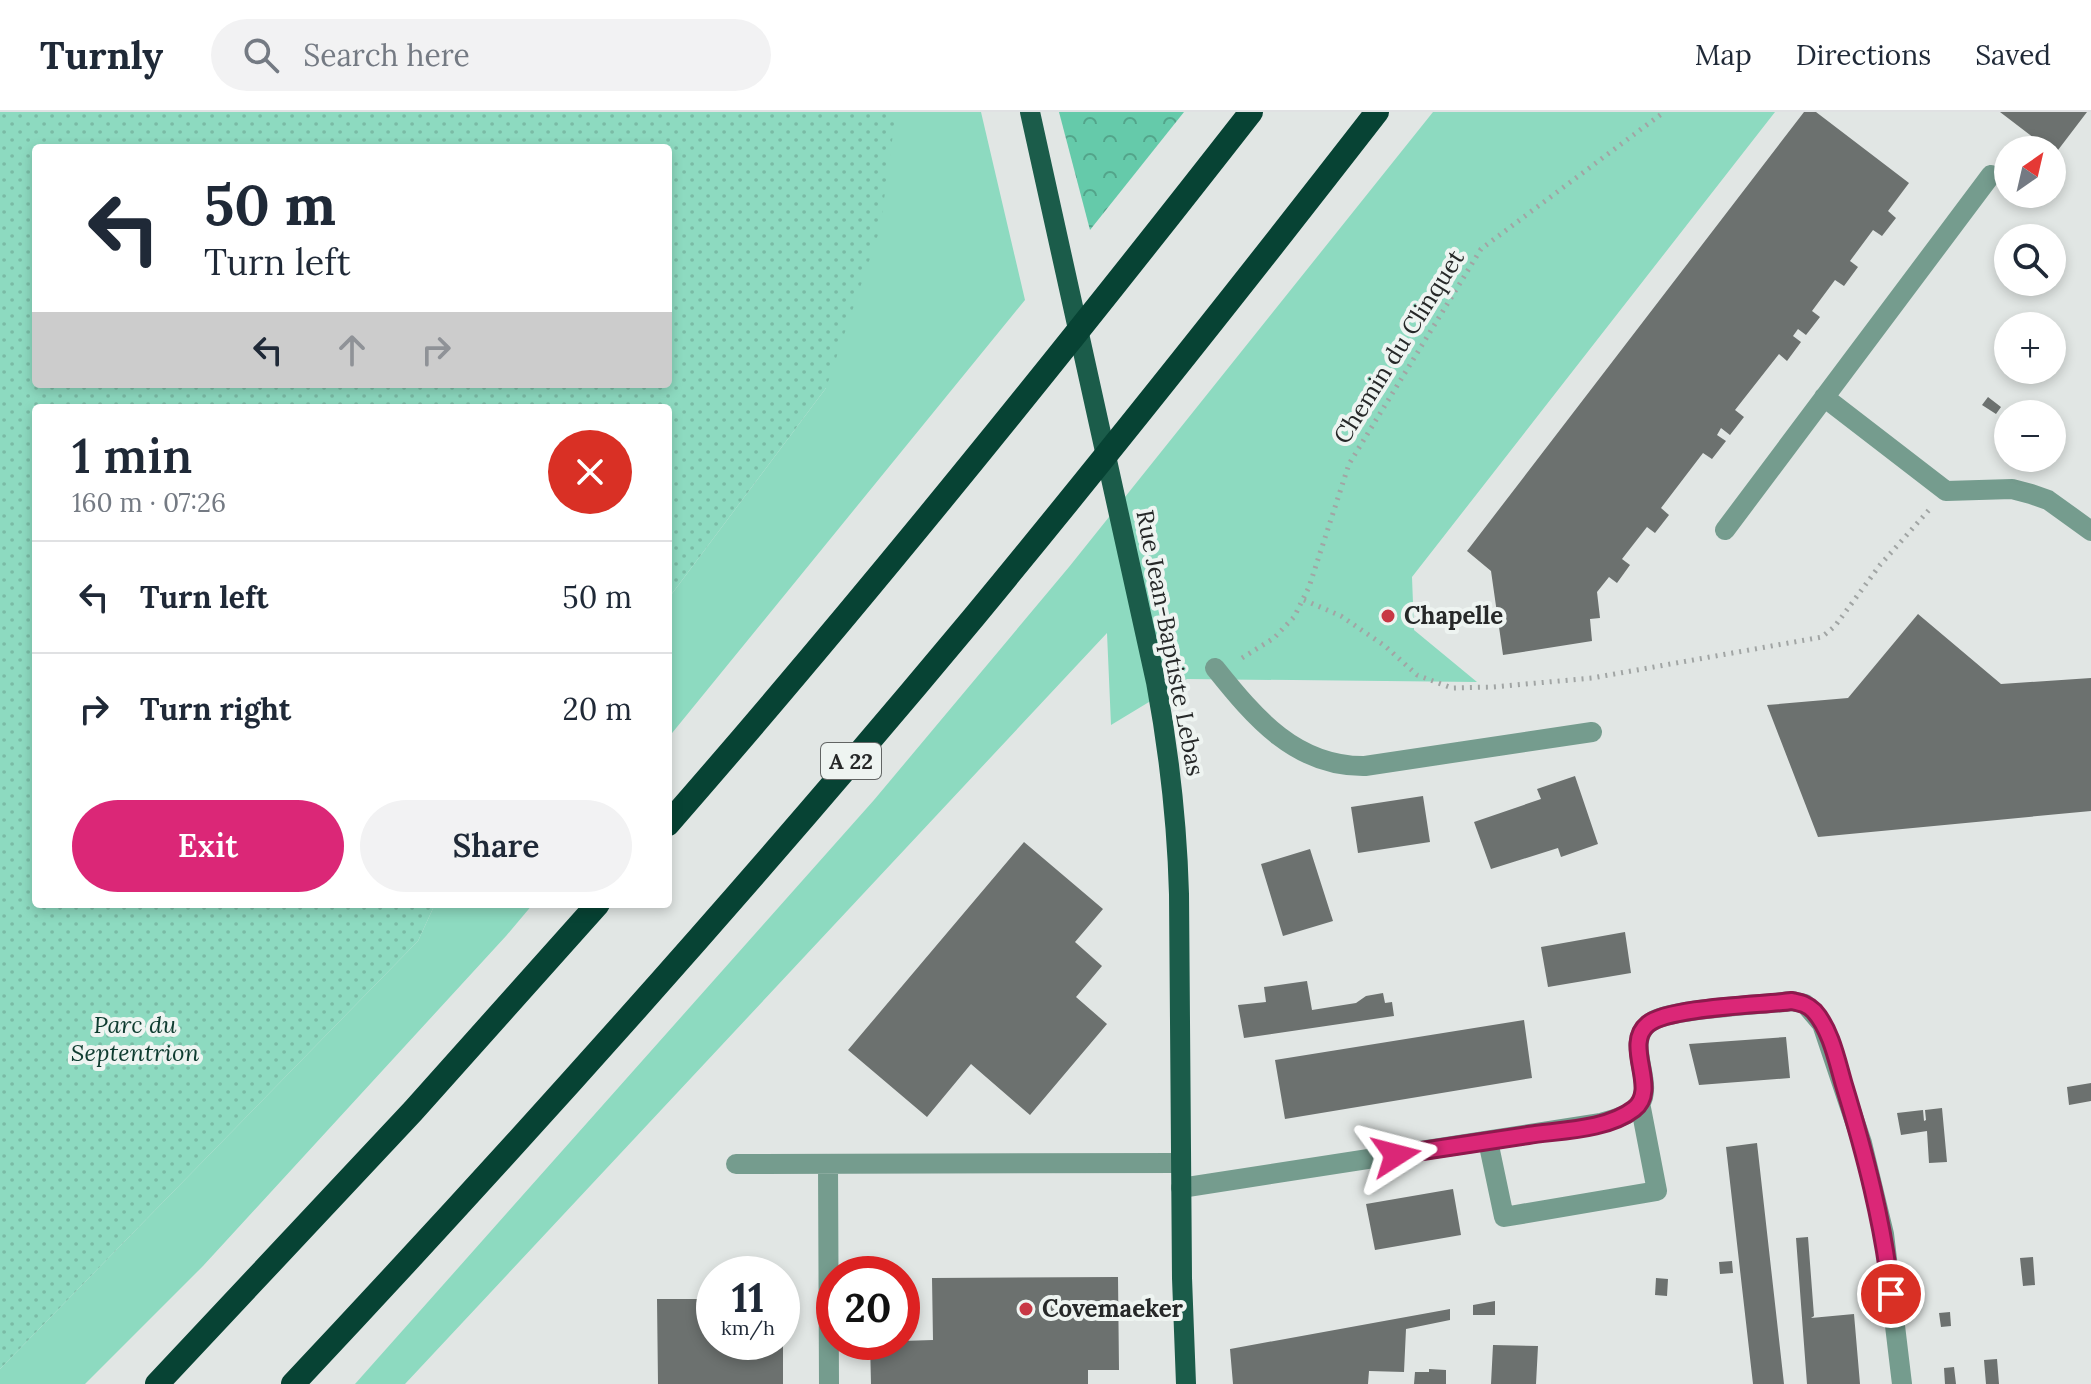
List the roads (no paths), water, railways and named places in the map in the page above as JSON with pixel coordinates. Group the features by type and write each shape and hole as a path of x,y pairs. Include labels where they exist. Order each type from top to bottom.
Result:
{"highway":[{"path":"672,819 935,509 1132,266 1251,112"},
{"name":"A 22","path":"293,1384 566,1088 825,792 972,619 1161,387 1377,112"},
{"path":"157,1384 413,1111 594,908"}],"main road":[{"name":"Rue Jean-Baptiste Lebas","path":"1030,112 1163,720 1177,837 1182,1307 1186,1384"}],"street":[{"path":"1725,530 1991,175"},
{"path":"1824,397 1946,491 2012,489 2031,494 2048,500 2091,531"},
{"path":"1215,668 1248,708 1291,746 1327,763 1342,766 1365,766 1592,732"},
{"path":"1488,1141 1504,1217 1657,1191 1640,1103 1643,1092 1638,1042 1642,1030 1649,1023 1669,1015 1792,1001 1805,1004 1815,1013 1831,1045 1862,1143 1884,1234 1902,1384"},
{"path":"1181,1188 1601,1123 1626,1114 1640,1103"},
{"path":"736,1164 1181,1163"},
{"path":"828,1164 829,1384"}],"place":[{"name":"Chapelle","path":"1388,616"},
{"name":"Covemaeker","path":"1026,1309"}],"park label":[{"name":"Parc du Septentrion","path":"135,1039"}]}
